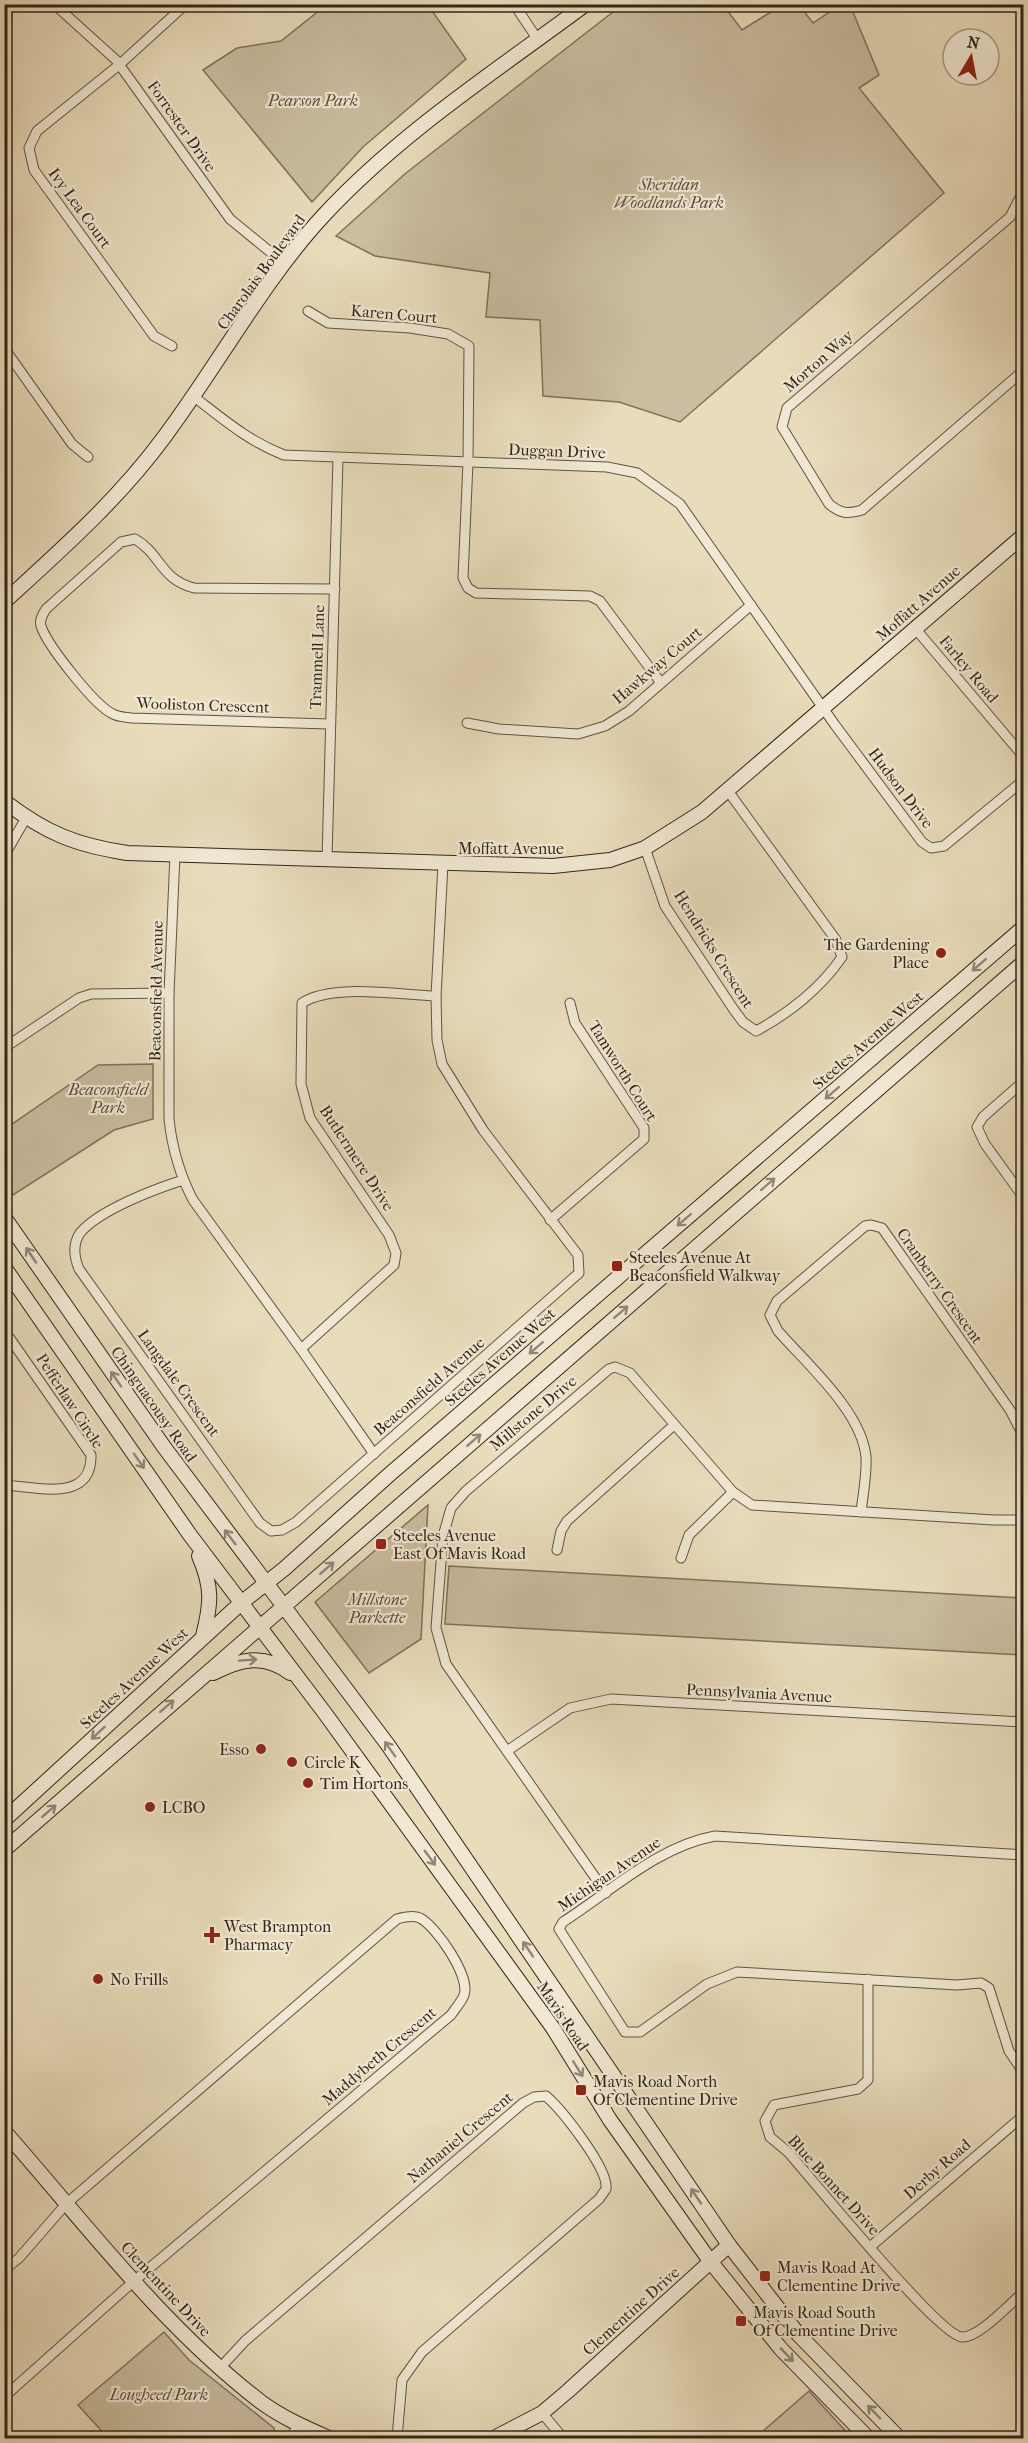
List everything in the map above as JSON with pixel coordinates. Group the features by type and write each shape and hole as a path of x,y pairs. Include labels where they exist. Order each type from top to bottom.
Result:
{"main road":[{"name":"Charolais Boulevard","path":"4,602 122,491 193,396 285,264 323,216 364,173 405,138 586,4"},
{"name":"Moffatt Avenue","path":"4,801 26,818 50,832 86,847 127,853 553,867 610,860 645,848 702,812 1023,535"},
{"name":"Steeles Avenue West","path":"4,1820 241,1603 1023,927"},
{"path":"4,1850 1023,962"},
{"name":"Chinguacousy Road","path":"4,1217 164,1447 282,1606"},
{"path":"4,1267 190,1535 241,1603"},
{"path":"190,1535 208,1578 210,1605 203,1637"},
{"name":"Mavis Road","path":"241,1603 300,1680 553,2028 610,2120 710,2261 782,2349 868,2439"},
{"name":"Mavis Road","path":"282,1606 388,1745 729,2245 798,2334 899,2439"},
{"path":"196,1682 236,1661 251,1659 277,1664 300,1680"},
{"path":"553,2028 573,2015"},
{"name":"Clementine Drive","path":"4,2131 134,2281 221,2367 262,2403 298,2425 329,2439"},
{"name":"Clementine Drive","path":"494,2439 542,2413 729,2245"}],"street":[{"name":"Forrester Drive","path":"54,4 119,65 230,219 285,264"},
{"name":"Ivy Lea Court","path":"172,346 154,336 34,170 29,148 37,131 119,65 186,4"},
{"path":"514,4 538,40"},
{"name":"Morton Way","path":"1023,190 1010,217 787,408 782,427 829,504 839,512 849,514 862,510 1023,370"},
{"name":"Karen Court","path":"308,311 328,323 410,328 448,334 469,346 468,462"},
{"path":"4,348 72,444 88,457"},
{"name":"Duggan Drive","path":"193,396 235,430 260,446 284,455 607,467 638,473 680,504 823,707"},
{"name":"Trammell Lane","path":"327,858 338,458"},
{"path":"468,462 463,578 468,588 476,593 590,596 600,601 661,683"},
{"name":"Wooliston Crescent","path":"329,724 131,718 113,715 95,702 69,669 41,626 46,609 121,542 135,539 146,545 165,573 178,584 194,588 335,589"},
{"name":"Hawkway Court","path":"467,723 499,729 578,734 613,721 751,605"},
{"name":"Farley Road","path":"914,627 1023,757"},
{"name":"Hudson Drive","path":"823,707 922,842 931,848 944,846 1023,780"},
{"name":"Hendricks Crescent","path":"645,848 665,906 743,1022 756,1031 775,1021 827,978 842,957 836,940 728,791"},
{"path":"4,856 26,818"},
{"name":"Beaconsfield Avenue","path":"175,854 169,993 171,1137 183,1180 193,1200 301,1348 374,1455 579,1273 578,1255 483,1130 442,1064 437,1040 436,996 443,864"},
{"path":"4,1048 79,998 91,994 169,993"},
{"name":"Butlermere Drive","path":"301,1348 394,1265 396,1253 389,1235 310,1118 301,1084 302,1003 313,996 345,993 436,996"},
{"name":"Tamworth Court","path":"550,1221 644,1139 644,1128 575,1023 570,1003"},
{"path":"1023,1081 982,1117 977,1126 985,1144 1023,1198"},
{"name":"Langdale Crescent","path":"183,1180 143,1194 81,1233 73,1255 79,1269 260,1523 271,1531 282,1530 296,1522 374,1455"},
{"name":"Cranberry Crescent","path":"861,1512 866,1473 861,1434 849,1413 778,1331 770,1316 777,1301 865,1226 872,1225 882,1228 1010,1410 1023,1437"},
{"name":"Pefferlaw Circle","path":"4,1330 91,1455 88,1476 80,1485 69,1489 4,1485"},
{"name":"Millstone Drive","path":"606,1893 446,1664 436,1628 443,1536 451,1508 465,1491 609,1369 626,1369 733,1492 752,1505 1023,1520"},
{"path":"557,1550 561,1531 572,1516 674,1425"},
{"path":"681,1558 689,1535 733,1492"},
{"name":"Pennsylvania Avenue","path":"507,1751 570,1708 611,1699 1023,1722"},
{"name":"Michigan Avenue","path":"1023,1856 715,1836 698,1839 667,1853 563,1922 559,1929 625,2032 640,2032 707,1984 737,1972 957,1985 981,1983 989,1988 1009,2051 1023,2073"},
{"name":"Maddybeth Crescent","path":"4,2270 19,2258 66,2204 397,1919 409,1916 420,1918 437,1935 462,1971 465,1987 464,1995 451,2015 134,2281 4,2397"},
{"name":"Blue Bonnet Drive","path":"868,1979 868,2080 858,2089 813,2099 781,2102 768,2112 765,2121 770,2137 788,2152 870,2247 951,2334 961,2337 974,2335 1023,2292"},
{"name":"Nathaniel Crescent","path":"221,2367 245,2341 523,2103 534,2097 546,2096 576,2129 604,2177 606,2189 599,2199 422,2352 402,2380 397,2439"},
{"name":"Derby Road","path":"870,2247 1023,2115"},
{"path":"542,2413 563,2439"},
{"path":"291,2439 298,2425"}],"green space":[{"name":"Pearson Park","path":"319,4 428,5 466,59 363,147 312,202 203,70 237,48 281,41 316,13"},
{"name":"Sheridan Woodlands Park","path":"622,5 723,5 742,30 782,5 799,5 813,23 840,5 850,5 879,75 859,88 944,193 680,422 619,402 543,396 540,320 486,317 490,273 375,256 336,236 406,173"},
{"name":"Beaconsfield Park","path":"153,1064 153,1119 114,1130 13,1195 5,1183 5,1129 98,1065"},
{"name":"Millstone Parkette","path":"428,1505 421,1639 369,1673 315,1602"},
{"path":"449,1566 1023,1598 1023,1655 445,1624"},
{"name":"Lougheed Park","path":"164,2332 189,2360 274,2428 276,2438 108,2438 78,2405"},
{"path":"809,2391 852,2438 755,2438"}],"place":[{"name":"The Gardening Place","path":"941,953"},
{"name":"Steeles Avenue At Beaconsfield Walkway","path":"617,1266"},
{"name":"Steeles Avenue East Of Mavis Road","path":"381,1544"},
{"name":"Esso","path":"261,1749"},
{"name":"Circle K","path":"292,1762"},
{"name":"Tim Hortons","path":"308,1783"},
{"name":"LCBO","path":"150,1807"},
{"name":"West Brampton Pharmacy","path":"212,1935"},
{"name":"No Frills","path":"98,1979"},
{"name":"Mavis Road North Of Clementine Drive","path":"581,2090"},
{"name":"Mavis Road At Clementine Drive","path":"765,2276"},
{"name":"Mavis Road South Of Clementine Drive","path":"741,2321"}]}
